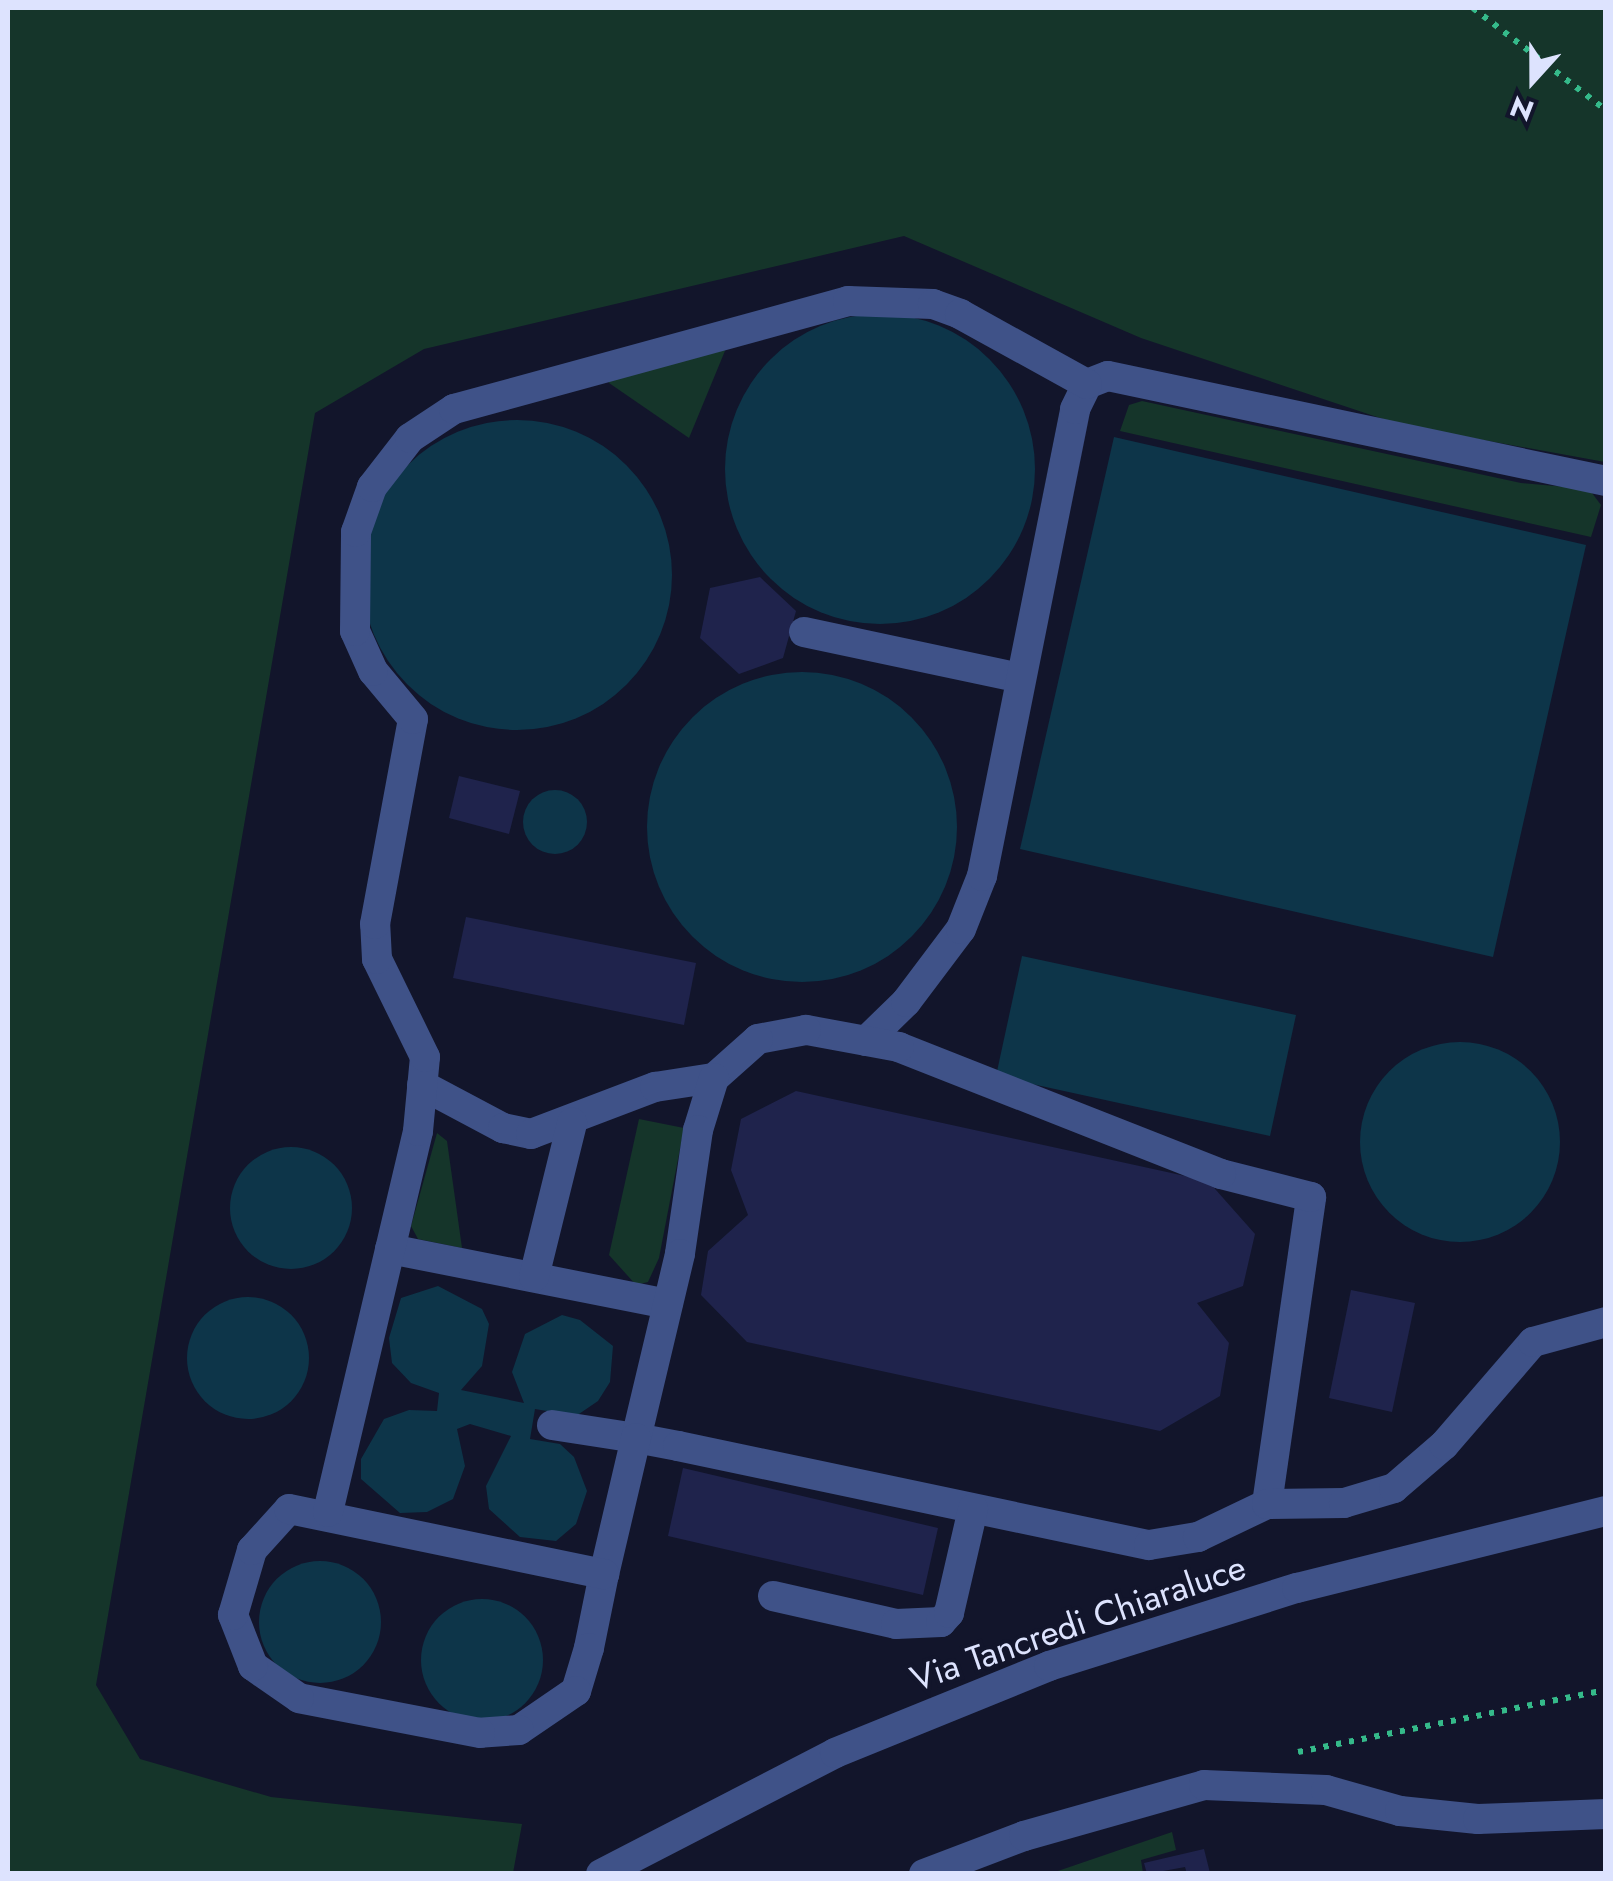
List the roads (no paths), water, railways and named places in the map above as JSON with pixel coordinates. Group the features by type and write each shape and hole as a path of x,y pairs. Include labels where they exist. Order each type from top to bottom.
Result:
{"street":[{"path":"328,1512 390,1248 422,1085 424,1056 377,959 375,924 412,720 373,670 355,631 351,583 356,532 372,487 410,438 454,410 848,301 932,304 960,314 1087,384"},
{"path":"866,1040 906,1002 961,928 982,876 1075,409 1087,384 1108,376 1606,481"},
{"path":"804,632 1020,678"},
{"path":"604,1574 328,1512 289,1509 275,1518 239,1577 232,1615 253,1666 299,1698 480,1734 519,1730 576,1692 604,1574 636,1438 668,1304 698,1130 714,1078 758,1039 806,1030 900,1047 1221,1174 1311,1198 1266,1504"},
{"path":"422,1085 503,1128 531,1134 572,1123 655,1087 714,1078"},
{"path":"534,1278 572,1123"},
{"path":"390,1248 668,1304"},
{"path":"552,1425 636,1438 1149,1545 1228,1528 1266,1504 1344,1503 1394,1488 1444,1445 1533,1342 1606,1322"},
{"path":"773,1596 896,1624 941,1622 950,1613 973,1509"},
{"name":"Via Tancredi Chiaraluce","path":"601,1874 835,1753 1049,1666 1297,1588 1606,1511"},
{"path":"924,1874 1204,1785 1326,1790 1400,1811 1478,1819 1606,1814"}],"water":[{"path":"880,314 939,325 990,359 1024,410 1035,469 1024,528 990,579 939,613 880,624 821,613 770,579 736,528 725,469 736,410 770,359 821,325"},
{"path":"517,420 576,431 627,465 661,516 672,575 661,634 627,685 576,719 517,730 458,719 407,685 373,634 362,575 373,516 407,465 458,431"},
{"path":"1114,437 1586,545 1493,957 1020,849"},
{"path":"802,672 861,683 912,717 946,768 957,827 946,886 912,937 861,971 802,982 743,971 692,937 658,886 647,827 658,768 692,717 743,683"},
{"path":"555,790 578,799 587,822 578,845 555,854 532,845 523,822 532,799"},
{"path":"1022,956 1296,1015 1270,1136 996,1076"},
{"path":"1460,1042 1498,1049 1531,1071 1553,1104 1560,1142 1553,1180 1531,1213 1498,1235 1460,1242 1422,1235 1389,1213 1367,1180 1360,1142 1367,1104 1389,1071 1422,1049"},
{"path":"291,1147 314,1152 334,1165 347,1185 352,1208 347,1231 334,1251 314,1264 291,1269 268,1264 248,1251 235,1231 230,1208 235,1185 248,1165 268,1152"},
{"path":"438,1286 482,1309 489,1324 482,1366 461,1390 524,1403 512,1372 525,1334 562,1315 580,1320 613,1346 610,1382 598,1401 576,1416 535,1409 530,1439 560,1444 574,1457 587,1491 576,1524 556,1541 520,1537 489,1509 486,1486 511,1436 470,1424 457,1429 465,1466 453,1499 427,1512 400,1513 361,1479 361,1459 384,1419 409,1410 437,1411 439,1393 411,1383 392,1363 389,1338 401,1298"},
{"path":"248,1297 271,1302 291,1315 304,1335 309,1358 304,1381 291,1401 271,1414 248,1419 225,1414 205,1401 192,1381 187,1358 192,1335 205,1315 225,1302"},
{"path":"320,1561 343,1566 363,1579 376,1599 381,1622 376,1645 363,1665 343,1678 320,1683 297,1678 277,1665 264,1645 259,1622 264,1599 277,1579 297,1566"},
{"path":"482,1599 505,1604 525,1617 538,1637 543,1660 538,1683 525,1703 505,1716 482,1721 459,1716 439,1703 426,1683 421,1660 426,1637 439,1617 459,1604"}]}
